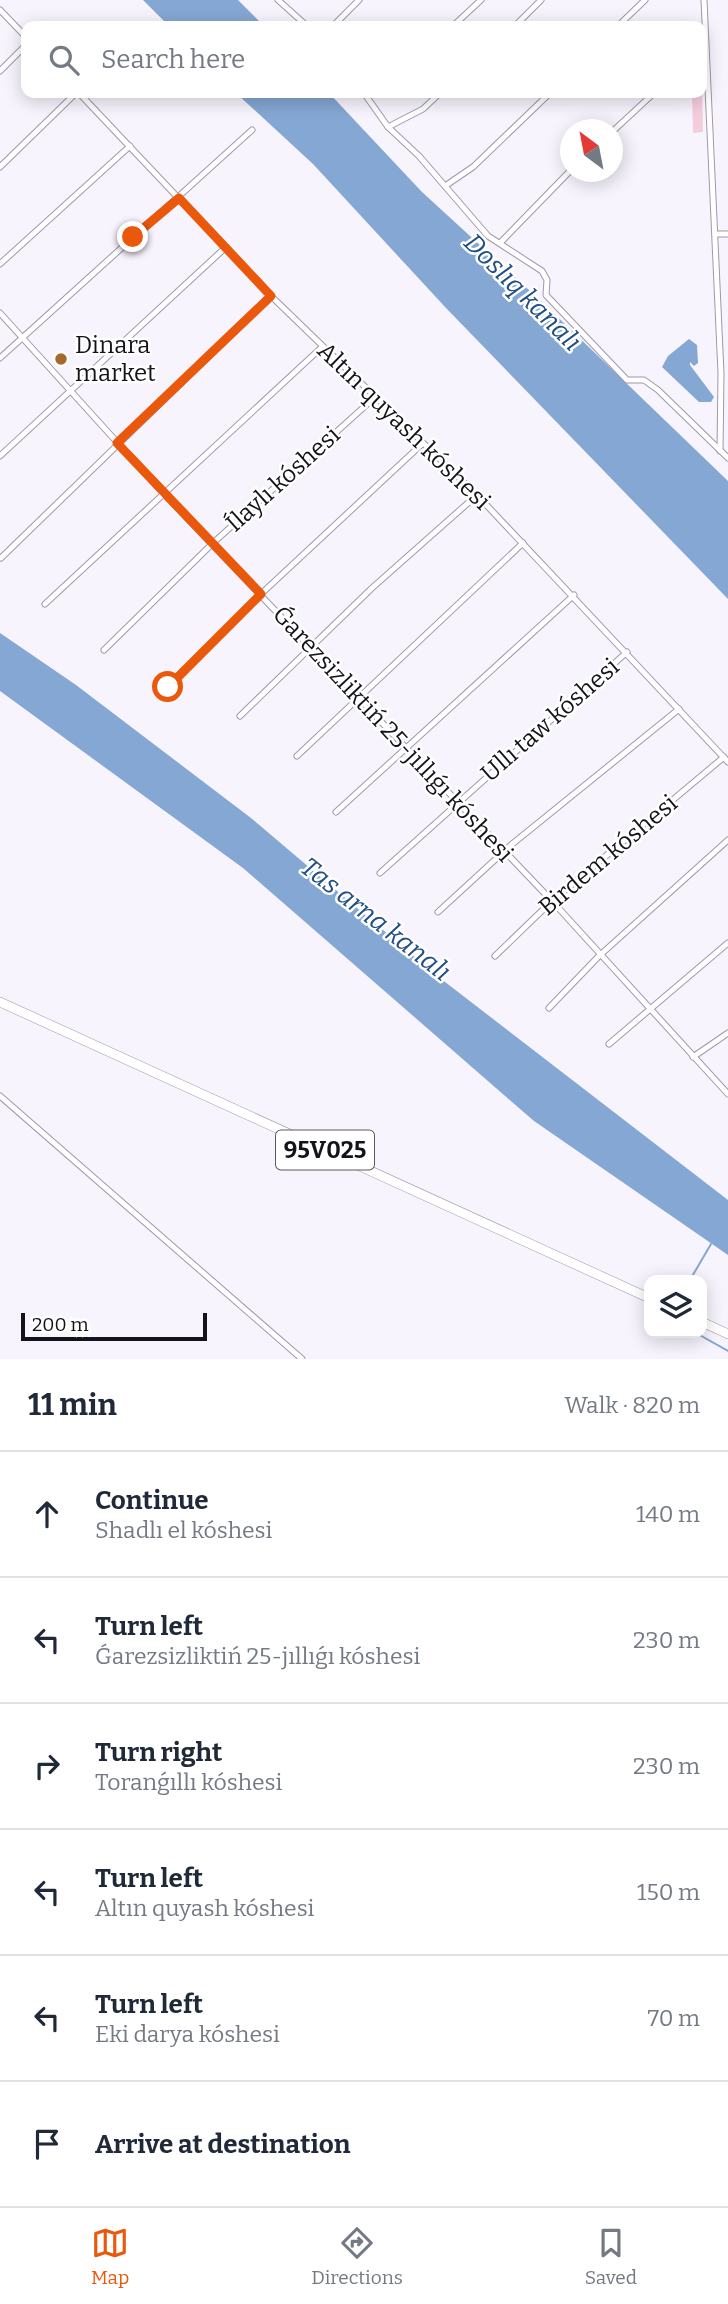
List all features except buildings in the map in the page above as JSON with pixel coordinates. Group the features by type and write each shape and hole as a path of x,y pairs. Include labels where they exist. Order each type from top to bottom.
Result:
{"main road":[{"name":"95V025","path":"0,1002 644,1296"},
{"path":"707,1324 728,1334"}],"street":[{"path":"278,0 301,21"},
{"path":"338,21 359,0"},
{"path":"458,21 481,0"},
{"path":"520,21 541,0"},
{"path":"623,21 645,0"},
{"path":"704,0 704,21"},
{"path":"0,10 21,32"},
{"path":"0,71 21,50"},
{"path":"0,167 72,98"},
{"name":"Altın quyash kóshesi","path":"82,98 271,296 373,398 477,495 726,759"},
{"path":"368,98 388,127 445,186 488,236 542,271 547,280 545,295 627,380 644,380 658,390 728,458"},
{"path":"388,127 423,109 435,98"},
{"path":"445,186 473,167 545,98"},
{"path":"623,122 649,98"},
{"path":"707,98 716,234 721,373 720,451"},
{"path":"0,358 252,130"},
{"path":"0,264 130,146"},
{"path":"500,243 560,182"},
{"path":"716,234 728,234"},
{"path":"0,456 226,247"},
{"path":"1,558 271,296"},
{"name":"Ǵarezsizliktiń 25-jıllıǵı kóshesi","path":"0,313 164,494 261,594 403,748 552,901 599,956 728,1094"},
{"path":"45,604 322,347"},
{"name":"Ílaylı kóshesi","path":"104,650 213,543 373,398"},
{"path":"168,687 261,594 422,444"},
{"path":"240,716 372,588 477,495"},
{"path":"297,756 523,543"},
{"path":"336,812 403,748 574,596"},
{"name":"Ullı taw kóshesi","path":"380,873 456,802 627,652"},
{"path":"438,912 504,850 679,709"},
{"name":"Birdem kóshesi","path":"495,956 552,901 726,759"},
{"path":"549,1008 599,956 728,840"},
{"path":"609,1044 728,943"},
{"path":"693,1056 728,1033"},
{"path":"0,1097 302,1359"}],"shaded area":[{"path":"692,98 702,98 703,132 693,133"}],"water":[{"path":"143,0 238,0 259,21 164,21"},
{"name":"Doslıq kanalı","path":"241,98 334,98 422,192 542,302 728,481 728,599 446,308 313,164"},
{"path":"689,339 697,345 698,363 694,366 690,362 690,365 714,397 711,402 699,402 662,367 668,356"},
{"path":"0,633 76,685 251,818 436,975 728,1200 728,1255 534,1121 243,868 0,691"}],"waterway":[{"path":"693,1275 711,1244"},
{"path":"705,1338 728,1351"}],"place":[{"name":"Dinara market","path":"61,359"}],"route":[{"path":"133,237 179,198 271,296 117,443 261,594 168,687"}],"water label":[{"name":"Tas arna kanalı","path":"376,919"}]}
